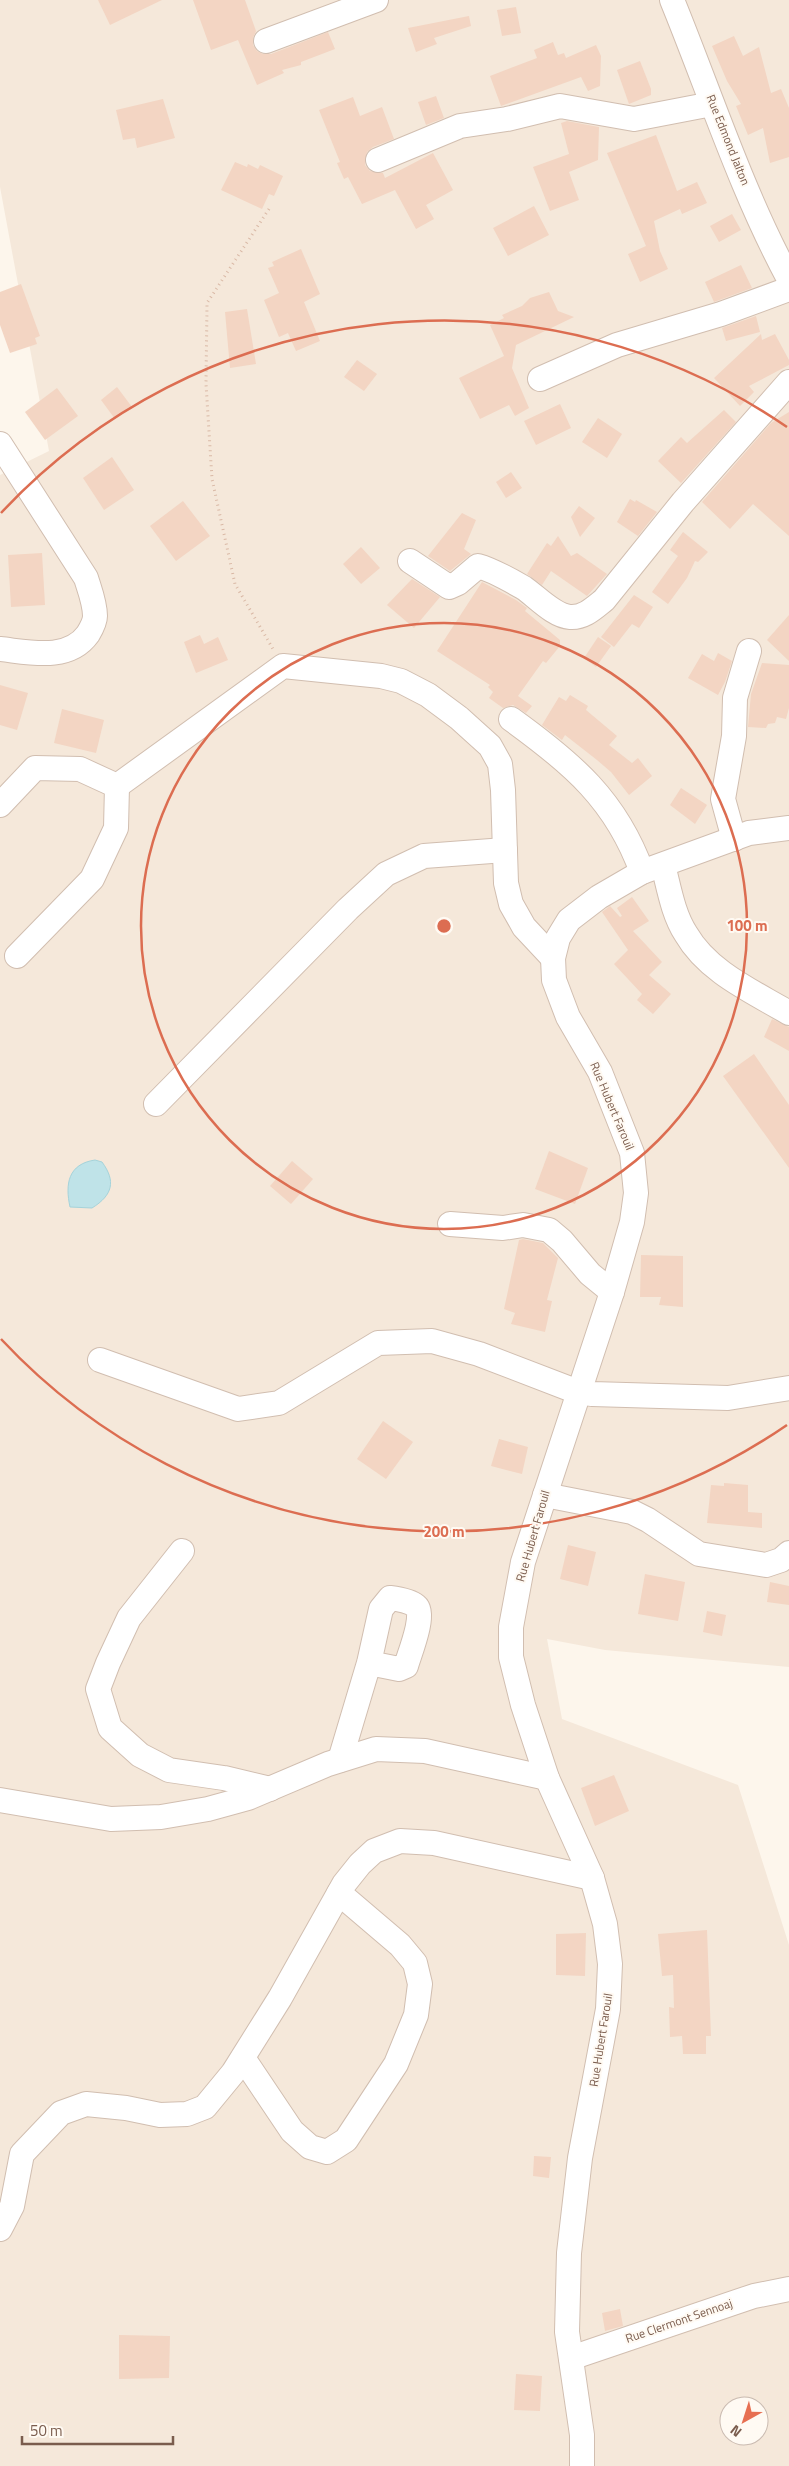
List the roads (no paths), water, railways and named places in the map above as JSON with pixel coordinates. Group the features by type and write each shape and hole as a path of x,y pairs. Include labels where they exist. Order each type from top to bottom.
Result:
{"street":[{"path":"266,41 376,0"},
{"name":"Rue Edmond Jalton","path":"672,0 702,72 712,104 776,254 789,279"},
{"path":"378,160 460,126 507,119 560,106 634,119 712,104"},
{"path":"540,379 617,345 720,314 789,289"},
{"path":"410,561 449,587 458,583 478,566 523,588 561,614 569,617 580,616 591,611 604,600 683,502 789,382"},
{"path":"0,444 86,578 93,602 95,619 81,643 65,651 43,653 0,649"},
{"path":"734,839 722,798 734,736 735,698 749,651"},
{"path":"117,786 283,666 381,676 401,681 428,695 459,718 490,746 500,764 503,790 506,883 511,904 524,927 553,958"},
{"path":"511,719 542,742 598,792 616,816 632,844 652,868 673,906 685,934 704,959 730,978 789,1013"},
{"path":"0,805 35,768 80,769 117,786"},
{"path":"17,956 92,878 116,828 117,786"},
{"name":"Rue Hubert Farouil","path":"582,2466 582,2436 567,2332 569,2253 580,2158 608,2009 610,1964 605,1924 592,1878 547,1778 523,1705 511,1657 511,1627 523,1562 612,1292 632,1222 636,1193 632,1153 600,1072 568,1017 554,980 553,958 558,938 570,920 599,897 652,868 749,833 789,828"},
{"path":"156,1104 348,909 386,874 424,856 505,850"},
{"path":"450,1224 502,1228 523,1225 549,1230 562,1241 590,1274 612,1292"},
{"path":"100,1360 238,1409 278,1403 378,1343 432,1341 480,1354 578,1392 644,1397 728,1398 789,1388"},
{"path":"545,1495 632,1512 648,1520 699,1554 766,1565 781,1560 789,1553"},
{"path":"182,1551 129,1618 108,1663 98,1689 110,1728 140,1755 169,1770 224,1778 270,1789"},
{"path":"340,1760 369,1663"},
{"path":"0,1800 111,1819 161,1817 208,1809 248,1798 340,1760 376,1749 425,1751 547,1778"},
{"path":"0,2229 12,2206 22,2154 61,2113 86,2104 126,2108 160,2115 187,2114 205,2107 234,2073 280,1998 339,1893 360,1864 374,1851 400,1841 434,1843 592,1878"},
{"path":"243,2058 292,2131 310,2147 327,2152 346,2140 396,2064 416,2014 420,1984 415,1963 400,1945 339,1893"},
{"name":"Rue Clermont Sennoaj","path":"571,2358 754,2296 789,2289"}],"water":[{"path":"95,1160 102,1162 109,1175 111,1181 108,1193 92,1208 70,1207 68,1191 70,1176 79,1166"}]}
